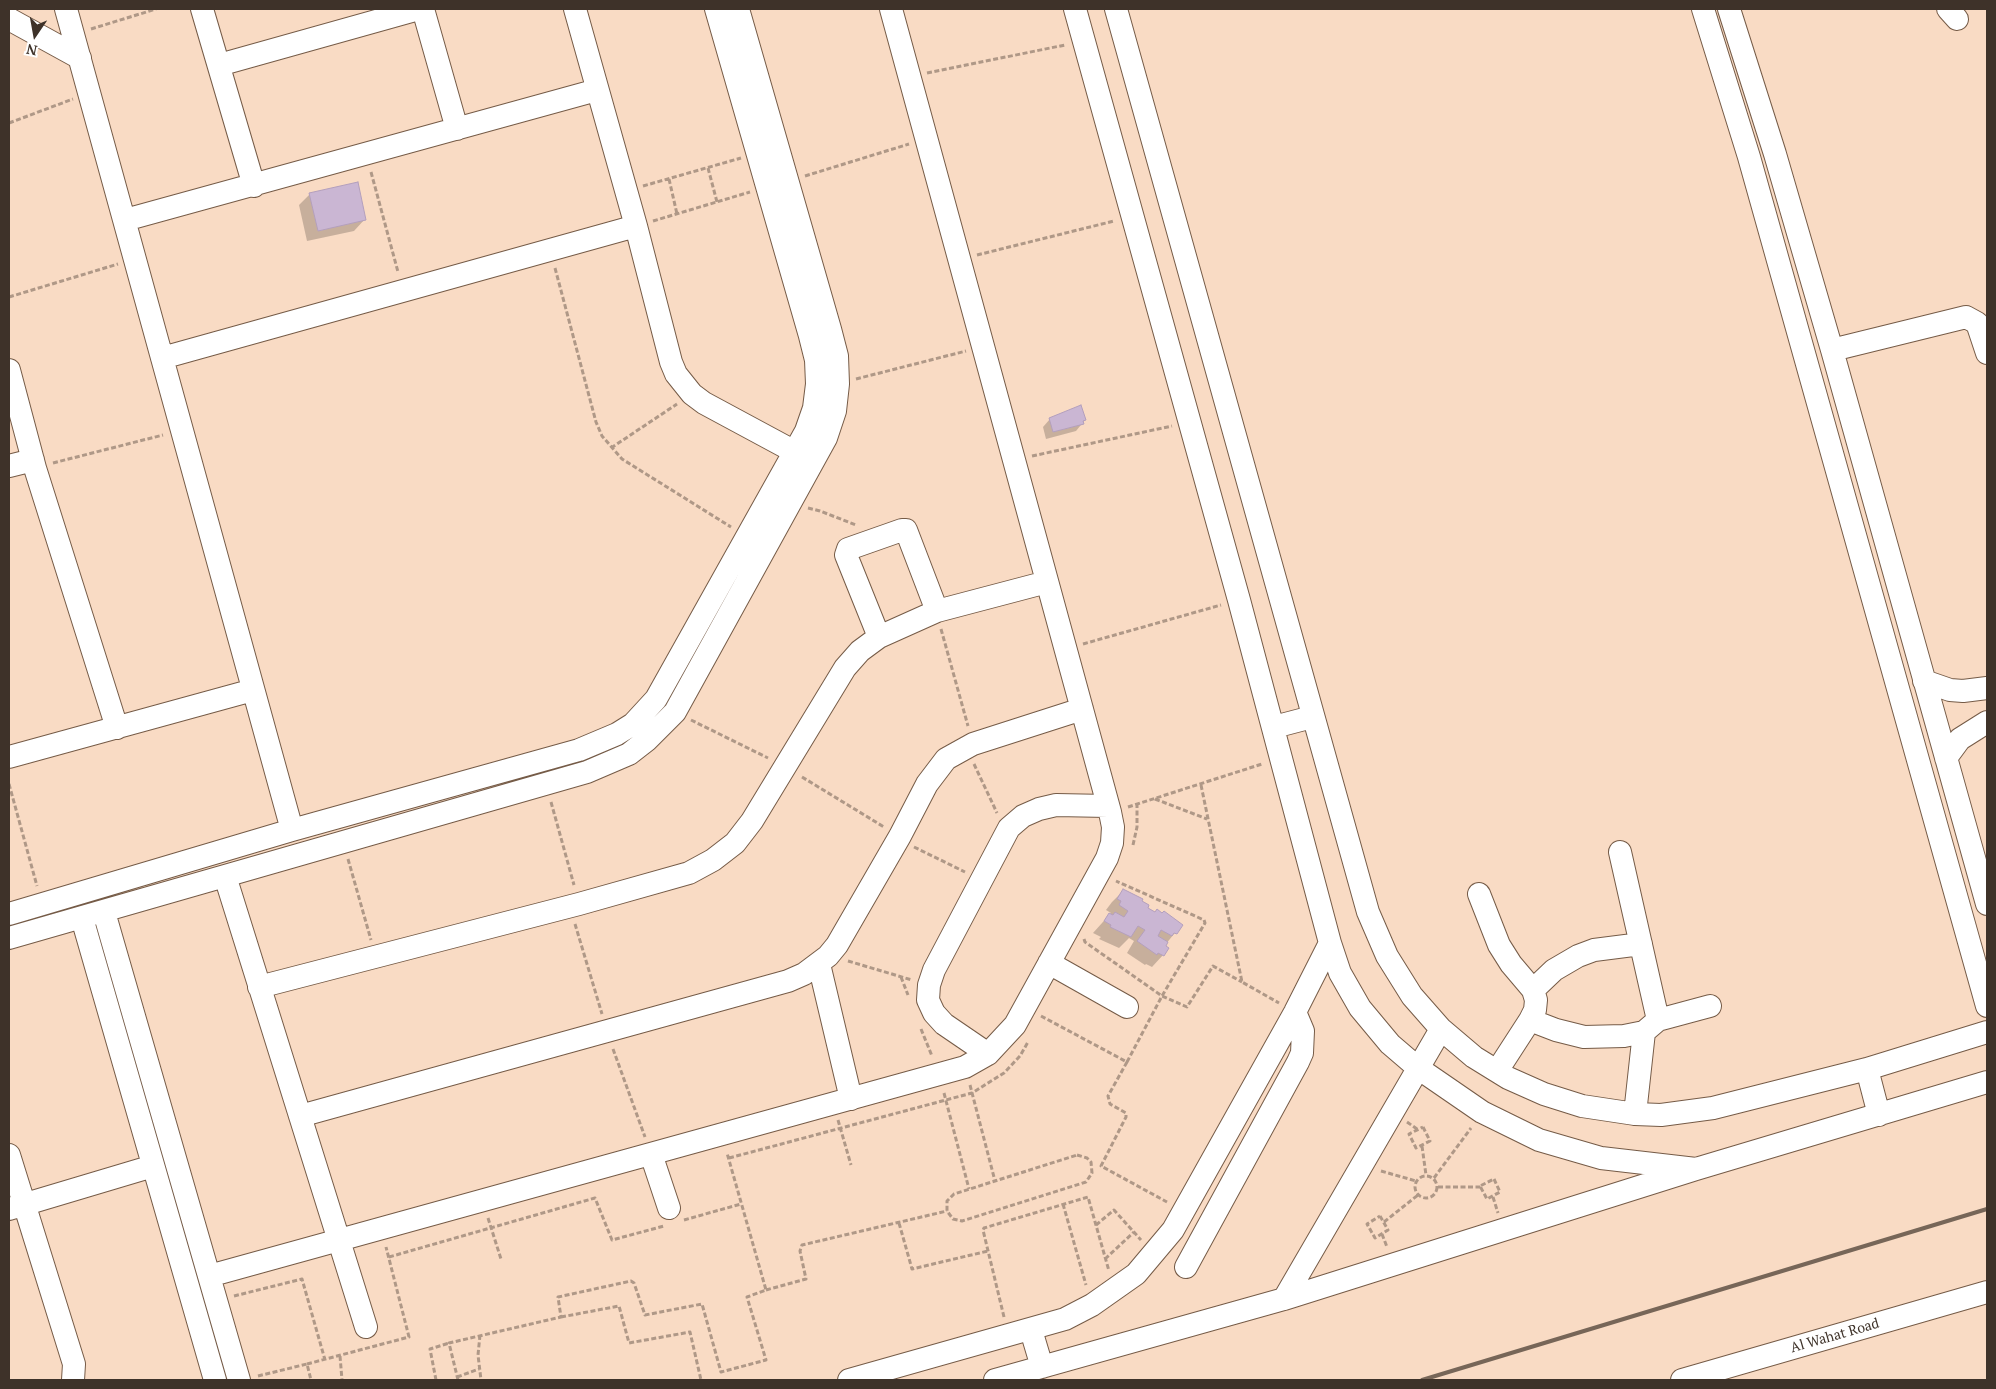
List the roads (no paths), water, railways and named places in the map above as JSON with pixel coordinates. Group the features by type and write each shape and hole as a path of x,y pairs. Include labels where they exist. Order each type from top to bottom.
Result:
{"street":[{"path":"66,9 292,830"},
{"path":"202,9 254,186"},
{"path":"219,65 421,9 457,129"},
{"path":"574,9 636,226 671,362 676,374 692,394 704,403 794,452"},
{"path":"716,9 758,153 778,184"},
{"path":"738,9 778,184 807,285 837,356 838,384 835,411 826,438 789,504 716,615 647,710 633,724 617,734 579,750 292,830 13,913 16,936 611,764 629,754 647,740 675,712 716,615 746,536 806,431 814,408 817,384 807,285"},
{"path":"210,1276 965,1067 988,1054 1003,1041 1015,1026 1049,963 1104,884 1107,858 1112,843 1113,827 1109,809 891,9"},
{"path":"1074,9 1239,600 1330,943 1340,973 1360,1008 1390,1044 1418,1068 1482,1112 1540,1140 1601,1158 1696,1169"},
{"path":"1116,9 1312,717 1368,912 1387,956 1412,996 1441,1029 1474,1057 1497,1071 1544,1094 1582,1106 1635,1114 1661,1115 1713,1108 1867,1069 1987,1032"},
{"path":"1703,9 1749,157 1987,1006"},
{"path":"1729,9 1775,154 1832,350 1987,904"},
{"path":"9,19 80,58"},
{"path":"124,220 254,186 598,90"},
{"path":"162,358 636,226"},
{"path":"1832,350 1966,317 1977,323 1987,353"},
{"path":"9,370 12,398 117,728"},
{"path":"9,466 34,464"},
{"path":"879,637 845,551 878,538 906,530 936,611"},
{"path":"260,987 579,904 689,873 713,860 735,843 752,822 845,668 860,651 879,637 936,611 1047,582"},
{"path":"1875,602 1900,595"},
{"path":"1924,681 1950,690 1963,691 1987,688"},
{"path":"9,757 253,690"},
{"path":"300,1116 788,981 823,960 899,837 926,784 946,759 970,746 1082,709"},
{"path":"1274,727 1312,717"},
{"path":"1946,758 1960,739 1987,722"},
{"path":"438,790 444,813"},
{"path":"988,1054 944,1024 934,1013 928,1000 929,985 934,970 1009,828 1023,816 1039,809 1056,805 1109,809"},
{"path":"1620,852 1641,944 1651,1026 1635,1114"},
{"path":"225,876 366,1328"},
{"path":"1478,894 1502,950 1533,990 1536,1000 1530,1020 1497,1071"},
{"path":"104,912 239,1380"},
{"path":"82,918 216,1380"},
{"path":"849,1380 1065,1319 1092,1306 1114,1291 1153,1256 1184,1210 1295,1012 1330,943"},
{"path":"1533,990 1554,970 1578,956 1594,950 1641,944"},
{"path":"823,960 842,1101"},
{"path":"1049,963 1127,1007"},
{"path":"1530,1020 1556,1030 1584,1036 1624,1036 1710,1006"},
{"path":"1186,1267 1298,1062 1302,1052 1303,1031 1295,1012"},
{"path":"1284,1298 1441,1029"},
{"path":"1867,1069 1879,1115"},
{"path":"995,1380 1284,1298 1696,1169 1987,1082"},
{"path":"651,1154 672,1218"},
{"path":"9,1155 16,1207 74,1364 73,1380"},
{"path":"16,1207 153,1166"},
{"name":"Al Wahat Road","path":"1682,1380 1987,1292"},
{"path":"1031,1330 1042,1367"}],"railway":[{"path":"1422,1380 1987,1209"}]}
